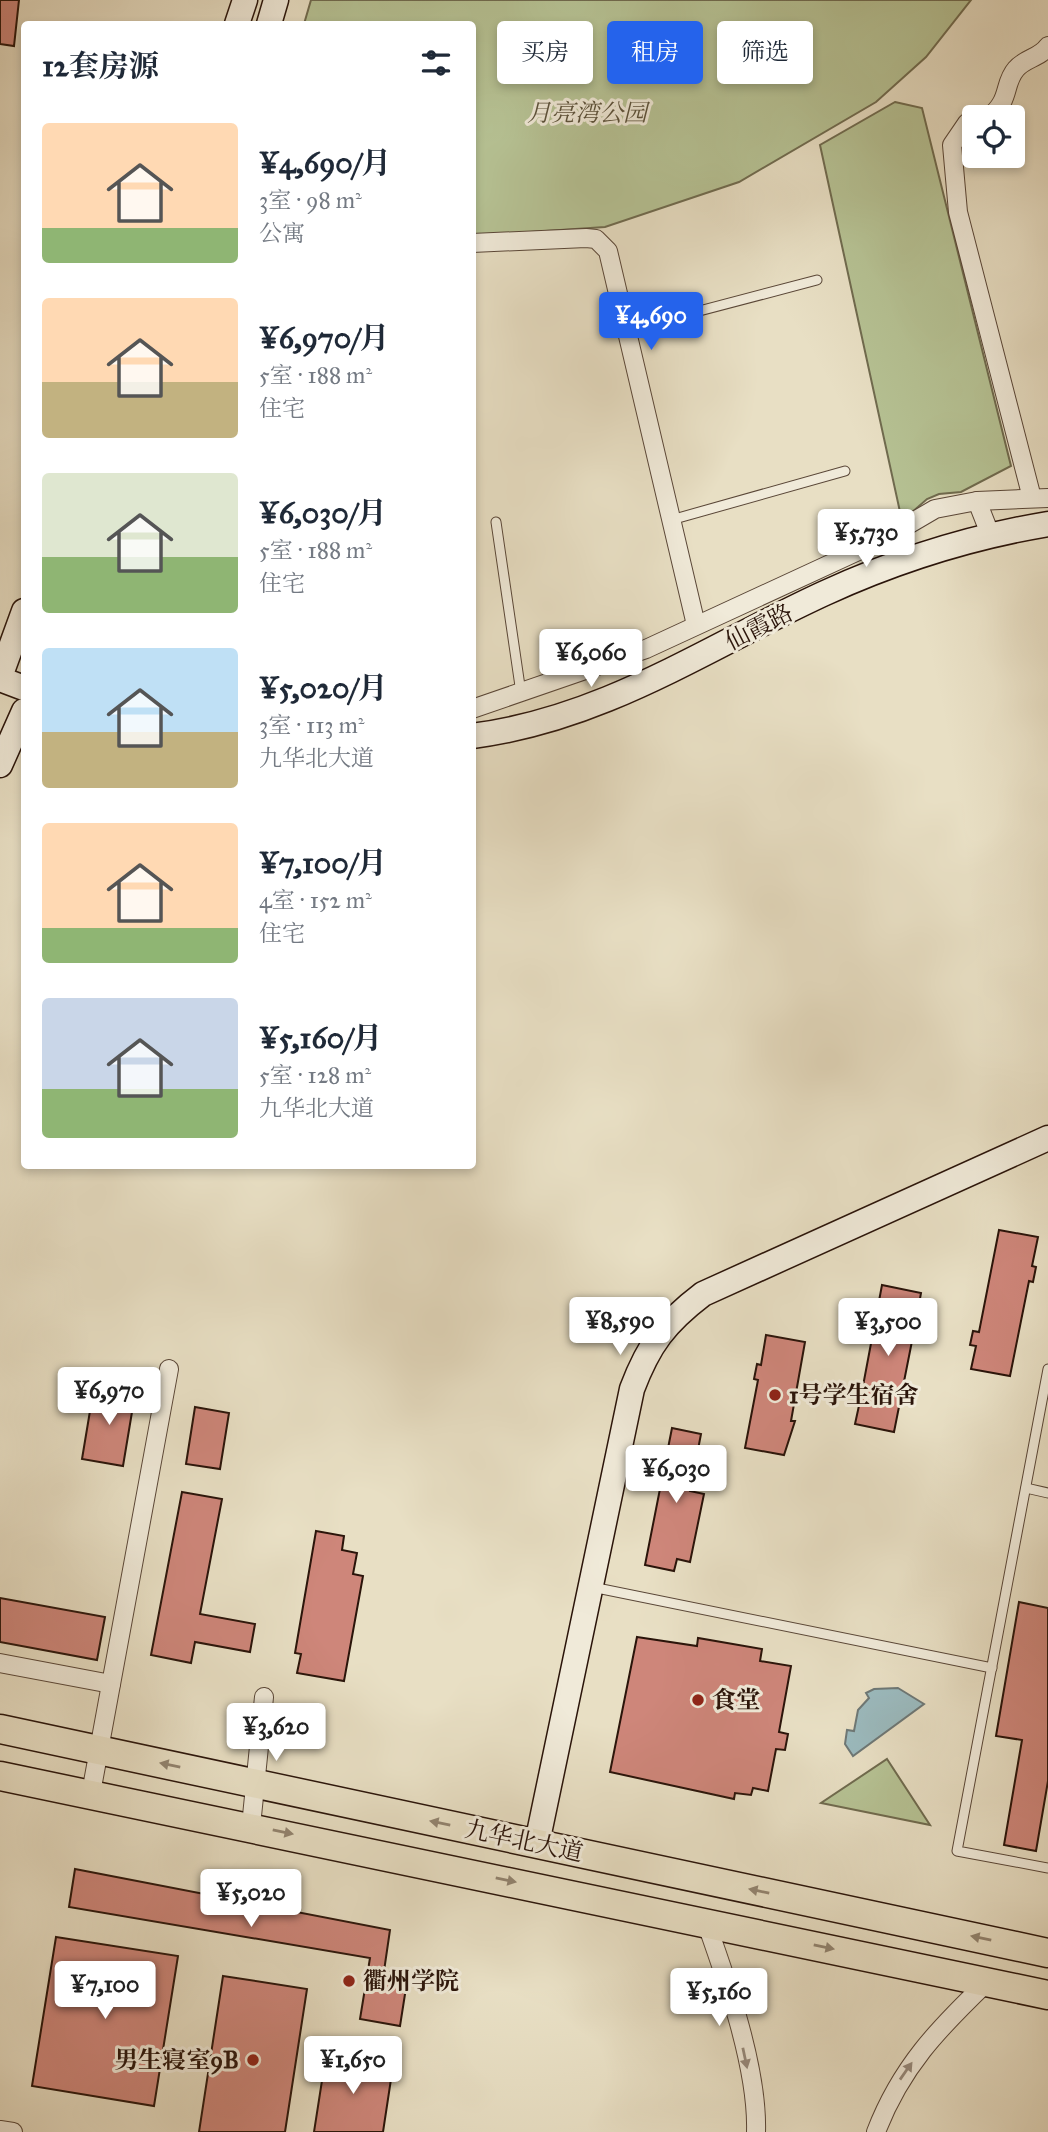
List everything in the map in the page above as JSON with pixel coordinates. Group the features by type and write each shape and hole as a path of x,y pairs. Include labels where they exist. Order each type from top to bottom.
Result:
{"main road":[{"name":"九华北大道","path":"0,1729 1048,1953"},
{"name":"九华北大道","path":"0,1776 251,1826 1048,1994"}],"street":[{"path":"238,21 245,0"},
{"path":"270,21 276,0"},
{"path":"1001,105 1005,101 1013,72 1023,61 1044,53 1048,46"},
{"path":"476,708 521,695 646,649 882,540 935,509 977,500 1040,498 958,212 952,145 962,130"},
{"path":"476,243 596,239 608,251 696,625"},
{"path":"977,500 990,534"},
{"name":"仙霞路","path":"476,735 576,713 650,682 826,592 934,550 990,534 1048,524"},
{"path":"21,619 0,678 21,687"},
{"path":"0,765 21,718"},
{"path":"537,1843 632,1389 647,1350 674,1316 703,1294 1048,1138"},
{"path":"91,1793 169,1369"},
{"path":"0,1663 111,1684"},
{"path":"251,1826 264,1697"},
{"path":"706,1922 738,2024 749,2076 756,2132"},
{"path":"876,2132 893,2090 922,2050 987,1982"},
{"path":"0,2130 13,2132"}],"lane":[{"path":"627,330 817,280"},
{"path":"671,520 845,471"},
{"path":"496,522 521,695"},
{"path":"1048,1369 957,1851 1048,1868"},
{"path":"1026,1488 1048,1493"},
{"path":"591,1587 992,1668"}],"green space":[{"name":"月亮湾公园","path":"311,0 971,0 926,57 876,102 739,182 605,227 476,236 476,21 305,21"},
{"path":"895,102 922,108 1011,466 961,492 939,494 927,499 902,521 820,145"},
{"path":"887,1759 930,1825 821,1803"}],"water":[{"path":"898,1688 924,1704 853,1756 845,1744 847,1730 854,1731 858,1710 869,1698 866,1693 874,1689"}],"building":[{"path":"0,0 19,0 14,46 0,44"},
{"path":"999,1230 1038,1237 1032,1266 1036,1267 1033,1282 1029,1281 1010,1376 971,1369 976,1346 970,1345 973,1331 979,1332"},
{"path":"882,1285 921,1293 916,1321 921,1322 918,1336 913,1336 894,1432 855,1424 860,1401 855,1400 858,1386 863,1386"},
{"name":"1号学生宿舍","path":"766,1335 805,1342 791,1421 795,1421 784,1455 745,1448 758,1380 754,1379 757,1364 761,1365"},
{"path":"94,1387 135,1394 123,1466 82,1459"},
{"path":"195,1407 229,1413 220,1469 186,1464"},
{"path":"672,1428 701,1434 690,1491 704,1494 690,1562 677,1559 674,1571 645,1565"},
{"path":"182,1492 222,1499 200,1614 255,1624 250,1652 195,1642 191,1663 151,1655"},
{"path":"316,1531 344,1536 342,1550 357,1553 353,1574 363,1576 344,1681 297,1673 301,1654 295,1653"},
{"path":"0,1598 105,1617 97,1660 0,1642"},
{"path":"1019,1602 1048,1608 1048,1781 1036,1851 1004,1845 1022,1740 996,1736"},
{"name":"食堂","path":"637,1637 697,1646 698,1638 762,1649 760,1661 791,1666 779,1732 788,1734 785,1750 776,1749 768,1791 753,1788 751,1795 735,1793 734,1799 610,1772"},
{"path":"75,1869 390,1930 384,1971 408,1975 400,2026 360,2019 370,1958 69,1907"},
{"path":"56,1937 178,1956 154,2106 32,2086"},
{"name":"男生寝室9B","path":"223,1976 307,1989 285,2132 199,2132"},
{"path":"326,2055 393,2066 383,2132 314,2132"}],"place":[{"name":"1号学生宿舍","path":"775,1395"},
{"name":"食堂","path":"698,1700"},
{"name":"衢州学院","path":"349,1981"},
{"name":"男生寝室9B","path":"253,2060"}]}
